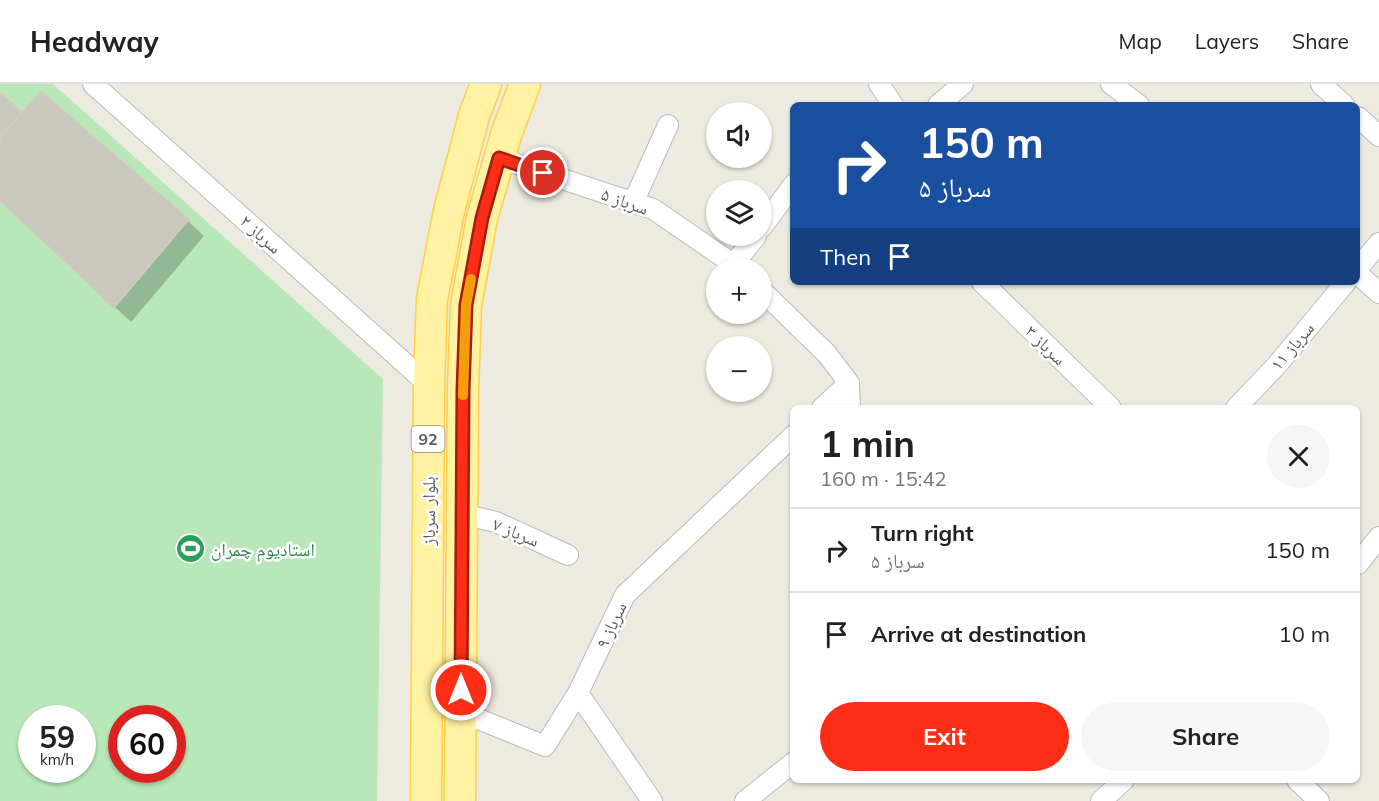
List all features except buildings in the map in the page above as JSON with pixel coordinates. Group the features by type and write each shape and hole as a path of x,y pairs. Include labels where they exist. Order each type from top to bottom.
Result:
{"main road":[{"name":"بلوار سرباز","path":"426,801 429,385 432,299 448,210 474,116 486,84"},
{"name":"بلوار سرباز","path":"460,801 463,390 466,305 482,218 507,132 525,84"}],"street":[{"name":"سرباز ۲","path":"93,84 429,385"},
{"path":"879,84 891,102"},
{"path":"942,102 963,84"},
{"path":"1111,84 1134,102"},
{"path":"1320,84 1341,102"},
{"path":"1360,119 1379,136"},
{"path":"633,203 668,125"},
{"name":"سرباز ۵","path":"499,158 653,209 724,258"},
{"path":"772,214 790,189"},
{"path":"1360,266 1379,243"},
{"path":"1360,276 1379,293"},
{"name":"سرباز ۳","path":"985,285 1108,405"},
{"name":"سرباز ۱۱","path":"1239,405 1277,365 1344,285"},
{"path":"772,301 826,353 849,383 850,405"},
{"path":"825,405 849,383"},
{"name":"سرباز ۹","path":"461,712 545,746 578,693 625,595 790,439"},
{"name":"سرباز ۷","path":"462,514 496,522 568,555"},
{"path":"1360,557 1379,537"},
{"path":"578,693 652,801"},
{"path":"745,801 790,765"},
{"path":"1101,801 1121,783"},
{"path":"1300,783 1319,801"}],"green space":[{"name":"استادیوم چمران","path":"0,84 53,84 383,379 377,801 0,801"}],"slow traffic":[{"path":"463,395 466,305 471,279"}],"place":[{"name":"استادیوم چمران","path":"190,549"}],"route":[{"path":"461,690 463,390 466,305 482,218 499,158 543,173"}]}
